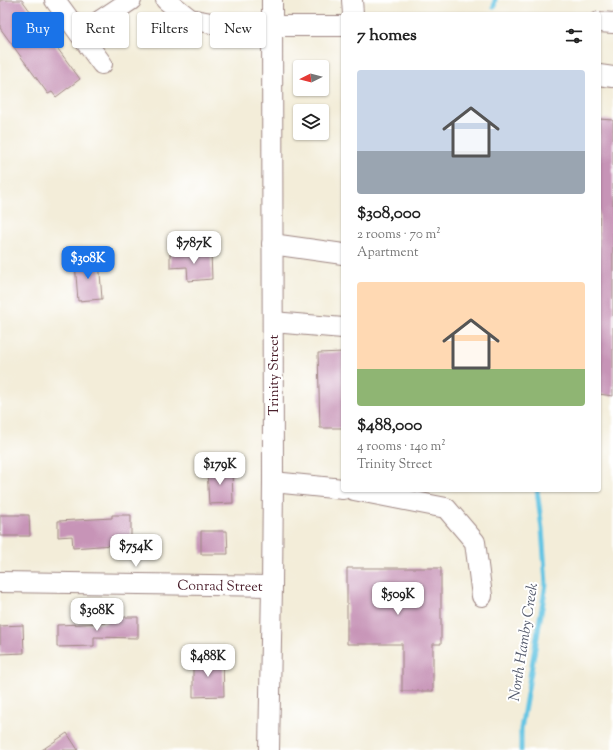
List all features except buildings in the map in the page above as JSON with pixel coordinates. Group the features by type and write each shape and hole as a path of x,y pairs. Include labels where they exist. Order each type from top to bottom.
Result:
{"street":[{"path":"55,0 72,23"},
{"path":"113,12 131,0"},
{"path":"166,0 190,19 226,26 341,26"},
{"name":"Trinity Street","path":"269,750 273,482 272,0"},
{"path":"352,0 353,12"},
{"path":"601,22 613,23"},
{"path":"90,48 102,64"},
{"path":"601,76 613,77"},
{"path":"272,244 341,254"},
{"path":"273,322 341,328"},
{"path":"273,482 341,489"},
{"path":"364,492 446,508 475,542 482,596"},
{"name":"Conrad Street","path":"0,582 272,586"}],"waterway":[{"name":"North Hamby Creek","path":"494,7 495,0"},
{"name":"North Hamby Creek","path":"521,750 521,729 546,584 542,529 537,492"}]}
